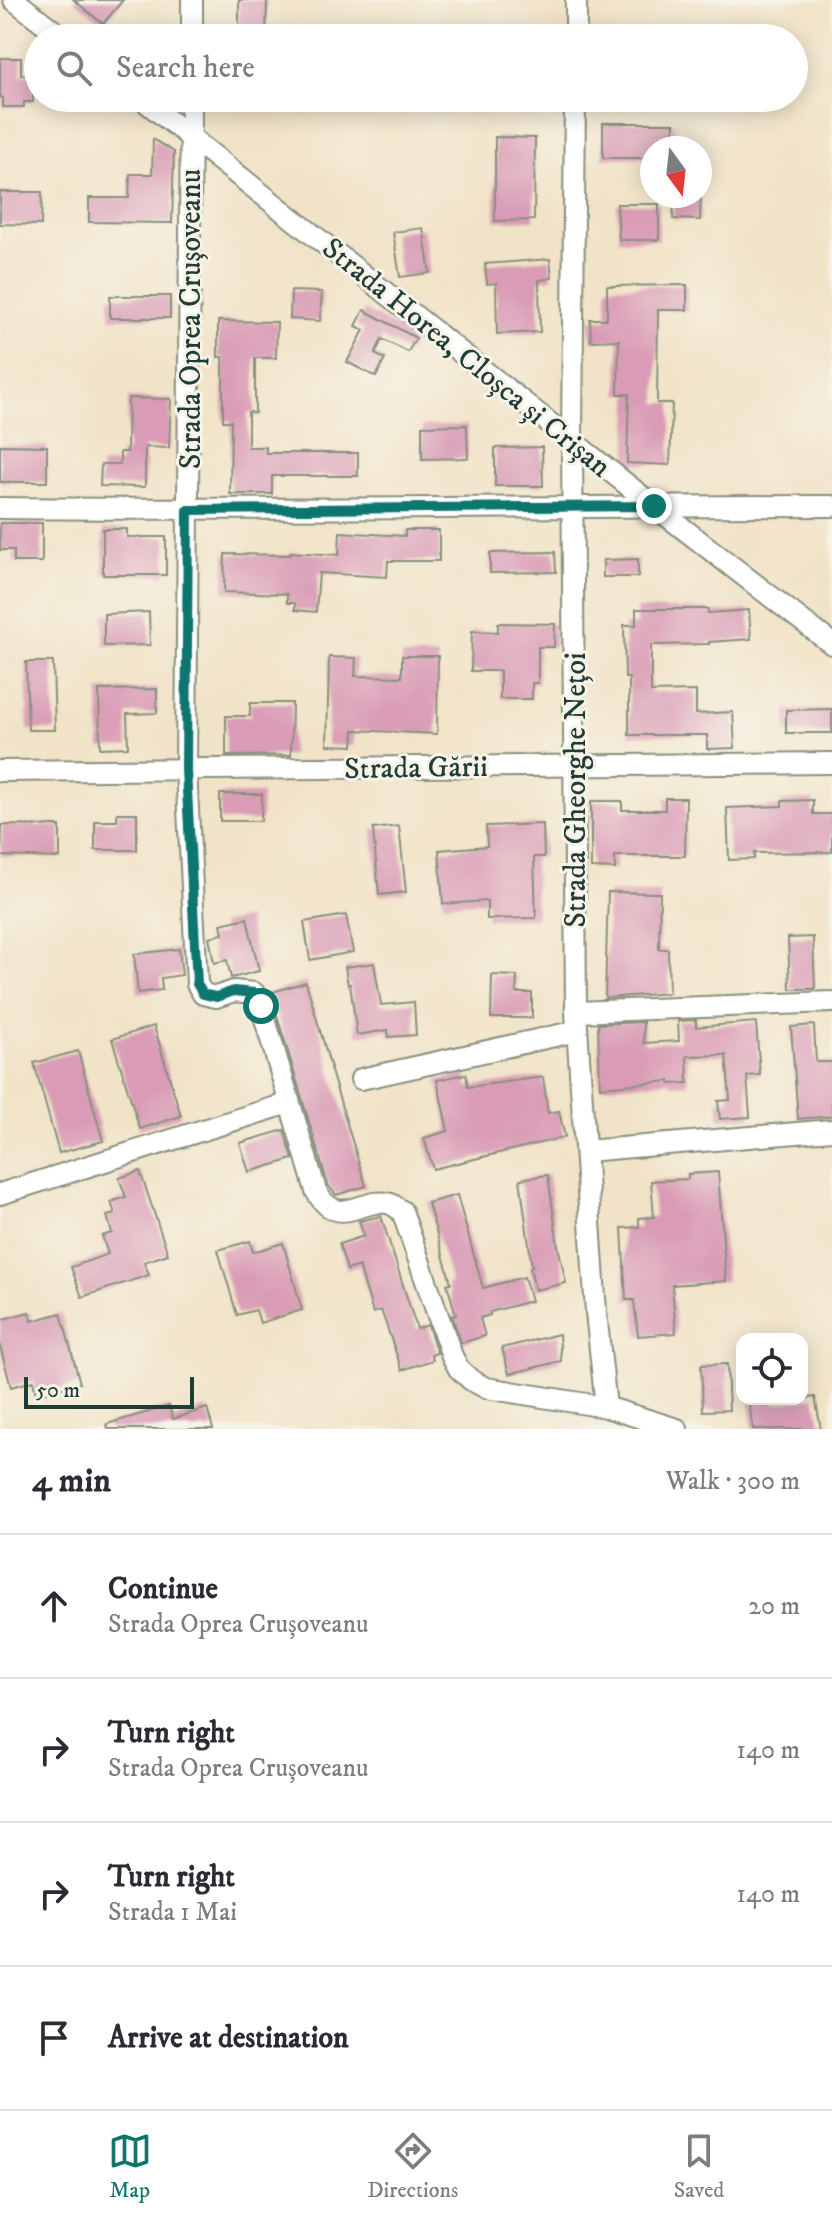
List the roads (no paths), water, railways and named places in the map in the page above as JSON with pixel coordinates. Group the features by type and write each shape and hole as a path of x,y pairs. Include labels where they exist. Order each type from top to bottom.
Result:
{"street":[{"path":"14,0 45,24"},
{"path":"192,0 192,24"},
{"path":"576,0 576,24"},
{"name":"Strada Horea, Cloșca și Crișan","path":"159,112 832,644"},
{"name":"Strada Oprea Crușoveanu","path":"191,112 186,770 197,984 203,994 216,997 234,991 254,993 261,1006 289,1103"},
{"name":"Strada Gheorghe Nețoi","path":"575,112 572,506 577,1021 596,1312 606,1407"},
{"path":"0,508 188,510 832,506"},
{"name":"Strada Gării","path":"0,771 832,763"},
{"path":"361,1079 577,1021 832,1002"},
{"path":"0,1194 289,1103 316,1191 323,1203 334,1210 392,1204 402,1211 452,1356 459,1369 471,1380 486,1388 606,1407 677,1429"},
{"path":"586,1151 832,1130"}]}
